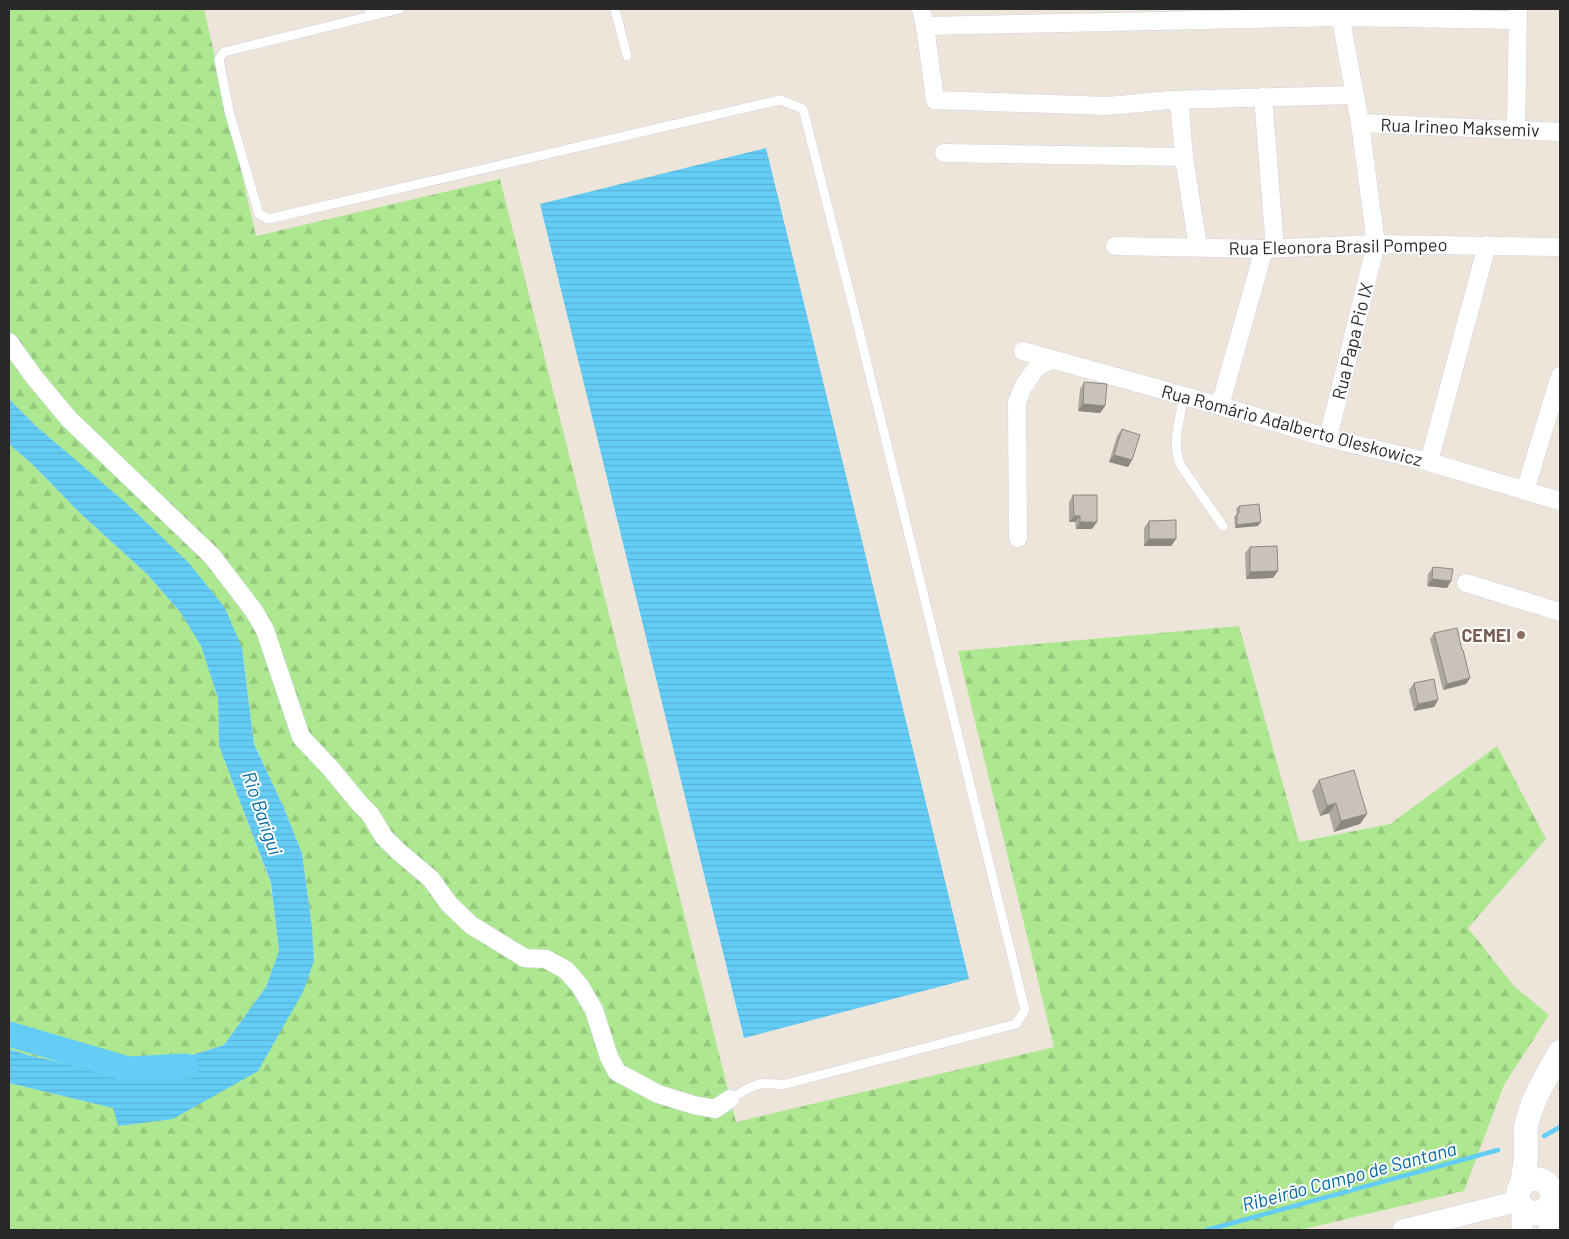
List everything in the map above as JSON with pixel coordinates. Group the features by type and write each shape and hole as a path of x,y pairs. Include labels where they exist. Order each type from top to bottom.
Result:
{"main road":[{"path":"1540,1199 1526,1157 1525,1140 1527,1125 1540,1089 1560,1052"}],"street":[{"path":"921,9 935,100 1108,106 1179,100 1354,95"},
{"path":"1340,13 1360,123 1376,244"},
{"path":"925,26 1208,14 1517,15 1516,130"},
{"path":"1220,406 1269,248 1263,97"},
{"path":"1179,100 1184,157 1198,247"},
{"name":"Rua Irineo Maksemiv","path":"1360,123 1560,132"},
{"path":"944,154 1184,157"},
{"name":"Rua Eleonora Brasil Pompeo","path":"1115,246 1269,248 1376,244 1560,247"},
{"name":"Rua Papa Pio IX","path":"1328,438 1376,244"},
{"path":"1429,462 1487,246"},
{"path":"9,342 34,377 69,419 212,556 254,611 265,630 301,737 332,769 370,814 384,837 431,879 449,904 472,925 525,958 546,960 566,970 580,986 594,1010 609,1057 617,1072 658,1094 694,1105 715,1109 730,1099"},
{"name":"Rua Romário Adalberto Oleskowicz","path":"1023,351 1328,438 1429,462 1560,501"},
{"path":"1018,538 1017,402 1023,386 1036,368 1052,359"},
{"path":"1525,491 1560,376"},
{"path":"1466,583 1560,612"},
{"path":"1403,1230 1540,1199 1549,1230"}],"lane":[{"path":"400,9 370,12 224,52 218,59 229,111 259,214 268,219 780,100 803,110 856,314 1025,1010 1016,1024 782,1085 767,1082 758,1083 730,1099"},
{"path":"615,9 627,56"},
{"path":"1184,396 1176,441 1177,458 1223,526"}],"green space":[{"path":"9,9 204,9 256,236 500,179 736,1122 1054,1047 958,651 1239,626 1299,842 1390,824 1497,746 1546,839 1468,928 1514,986 1549,1015 1504,1085 1464,1191 1300,1230 9,1230 9,1083 114,1108 173,1119 314,961 312,927 302,853 283,806 254,744 242,648 9,399"},
{"path":"9,444 32,464 81,514 147,574 181,613 201,645 218,698 219,746 271,884 279,952 266,987 224,1045 125,1076 31,1056 9,1049"}],"water":[{"path":"766,148 969,979 744,1038 540,204"},
{"path":"9,399 36,426 126,503 189,563 225,608 242,648 254,744 283,806 302,853 312,927 314,961 303,992 258,1071 173,1119 118,1126 113,1108 9,1083 9,1049 31,1056 125,1076 224,1045 266,987 279,951 271,883 219,746 218,698 201,646 181,613 147,574 81,514 32,464 9,444"}],"building":[{"path":"1084,382 1107,384 1105,406 1083,404"},
{"path":"1122,429 1140,435 1132,460 1114,455"},
{"path":"1073,495 1097,495 1097,522 1080,522 1080,516 1074,516"},
{"path":"1259,504 1261,522 1237,525 1239,506"},
{"path":"1176,520 1176,539 1149,539 1149,521"},
{"path":"1277,546 1278,571 1250,572 1250,547"},
{"path":"1433,567 1453,569 1451,581 1432,579"},
{"path":"1457,628 1470,678 1447,684 1434,633"},
{"path":"1434,679 1438,700 1418,704 1414,683"},
{"path":"1354,770 1367,814 1341,821 1336,803 1327,806 1319,780"}],"waterway":[{"name":"Rio Barigui","path":"9,1034 128,1069 186,1066"},
{"name":"Ribeirão Campo de Santana","path":"1544,1136 1560,1127"},
{"name":"Ribeirão Campo de Santana","path":"1207,1230 1498,1150"}],"place":[{"name":"CEMEI","path":"1521,635"}]}
